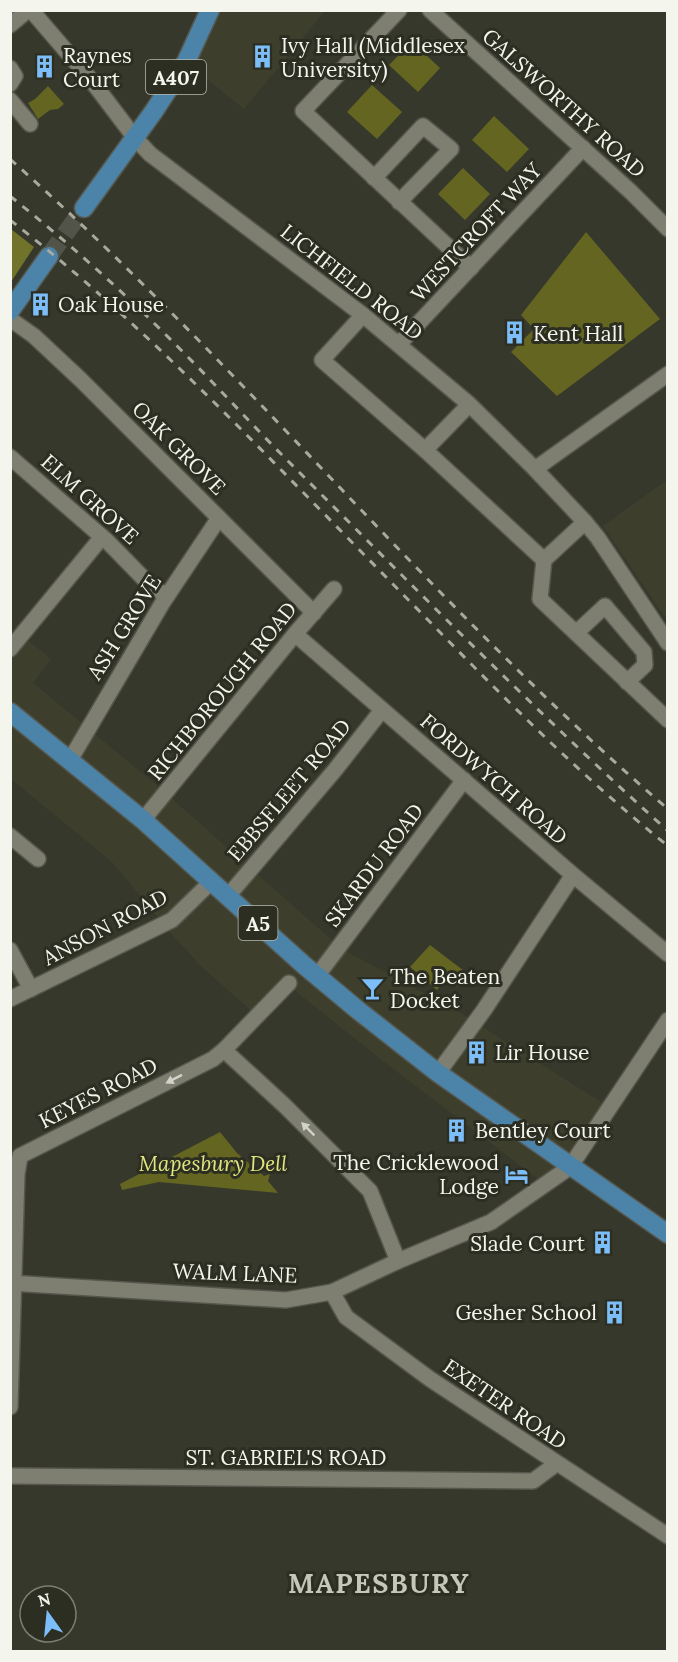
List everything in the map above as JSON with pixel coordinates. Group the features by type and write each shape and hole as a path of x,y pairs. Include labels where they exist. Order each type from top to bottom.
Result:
{"main road":[{"name":"A407","path":"84,208 186,62 210,10"},
{"path":"10,311 49,256"},
{"name":"A5","path":"10,712 143,820 358,1011 438,1073 663,1231"}],"street":[{"path":"10,26 29,10"},
{"name":"LICHFIELD ROAD","path":"29,10 91,80 150,154 399,344 470,405 535,469 598,538 668,643"},
{"path":"399,10 303,111 471,268"},
{"name":"GALSWORTHY ROAD","path":"430,10 583,148 668,229"},
{"path":"10,68 15,76 10,84"},
{"path":"10,100 30,124"},
{"path":"374,178 423,126 451,149 399,202"},
{"name":"WESTCROFT WAY","path":"399,344 583,148"},
{"path":"363,315 321,360 425,450 544,560"},
{"name":"OAK GROVE","path":"17,323 81,380 314,612"},
{"path":"535,469 668,374"},
{"path":"425,450 463,411"},
{"name":"ELM GROVE","path":"10,457 102,537 151,586 167,596"},
{"name":"ASH GROVE","path":"70,760 167,596 219,518"},
{"path":"585,522 544,560 540,599 668,720"},
{"path":"10,649 102,537"},
{"name":"RICHBOROUGH ROAD","path":"143,820 334,589"},
{"path":"576,633 605,606 644,652 645,665 627,682"},
{"name":"FORDWYCH ROAD","path":"295,634 573,875 668,954"},
{"name":"EBBSFLEET ROAD","path":"228,896 335,770 382,710"},
{"name":"SKARDU ROAD","path":"317,975 464,780"},
{"path":"10,836 38,859"},
{"path":"438,1073 484,1010 573,875"},
{"name":"ANSON ROAD","path":"10,999 172,920 212,881"},
{"path":"10,950 31,989"},
{"name":"KEYES ROAD","path":"13,1283 17,1174 20,1156 213,1059 289,983"},
{"path":"570,1167 668,1020"},
{"path":"224,1050 285,1106 370,1191 398,1261"},
{"name":"WALM LANE","path":"13,1283 286,1300 332,1292 491,1222 570,1167"},
{"path":"10,1407 13,1283"},
{"name":"EXETER ROAD","path":"332,1292 346,1317 430,1378 556,1464 668,1536"},
{"name":"ST. GABRIEL'S ROAD","path":"10,1476 533,1481 556,1464"}],"shaded area":[{"path":"220,11 325,11 244,109 186,62"},
{"path":"11,229 34,247 11,282"},
{"path":"667,480 667,620 603,526"},
{"path":"25,638 51,659 33,683 153,782 342,949 459,1012 607,1106 572,1164 542,1182 293,989 255,1014 202,967 112,862 11,779 10,658"}],"green space":[{"path":"412,42 440,68 418,92 389,65"},
{"path":"372,85 402,112 377,139 347,112"},
{"path":"48,86 64,104 38,119 28,103"},
{"path":"494,116 529,149 507,172 472,140"},
{"path":"463,168 490,194 465,220 438,194"},
{"path":"586,232 660,319 557,396 511,352 534,329 521,315"},
{"path":"430,945 468,974 458,987 446,977 437,990 410,967"},
{"name":"Mapesbury Dell","path":"220,1132 237,1153 264,1176 270,1174 268,1181 278,1193 159,1182 122,1190 120,1184"}],"tunnel":[{"path":"49,256 84,208"}],"railway":[{"path":"10,159 177,319 499,651 582,732 668,809"},
{"path":"10,196 140,309 476,649 668,831"},
{"path":"10,220 84,281 190,379 515,708 605,793 668,846"}],"place":[{"name":"Ivy Hall (Middlesex University)","path":"263,57"},
{"name":"Raynes Court","path":"45,67"},
{"name":"Oak House","path":"40,304"},
{"name":"Kent Hall","path":"515,333"},
{"name":"The Beaten Docket","path":"372,988"},
{"name":"Lir House","path":"477,1052"},
{"name":"Bentley Court","path":"457,1130"},
{"name":"The Cricklewood Lodge","path":"517,1174"},
{"name":"Slade Court","path":"603,1243"},
{"name":"Gesher School","path":"615,1312"}],"district":[{"name":"MAPESBURY","path":"379,1583"}]}
